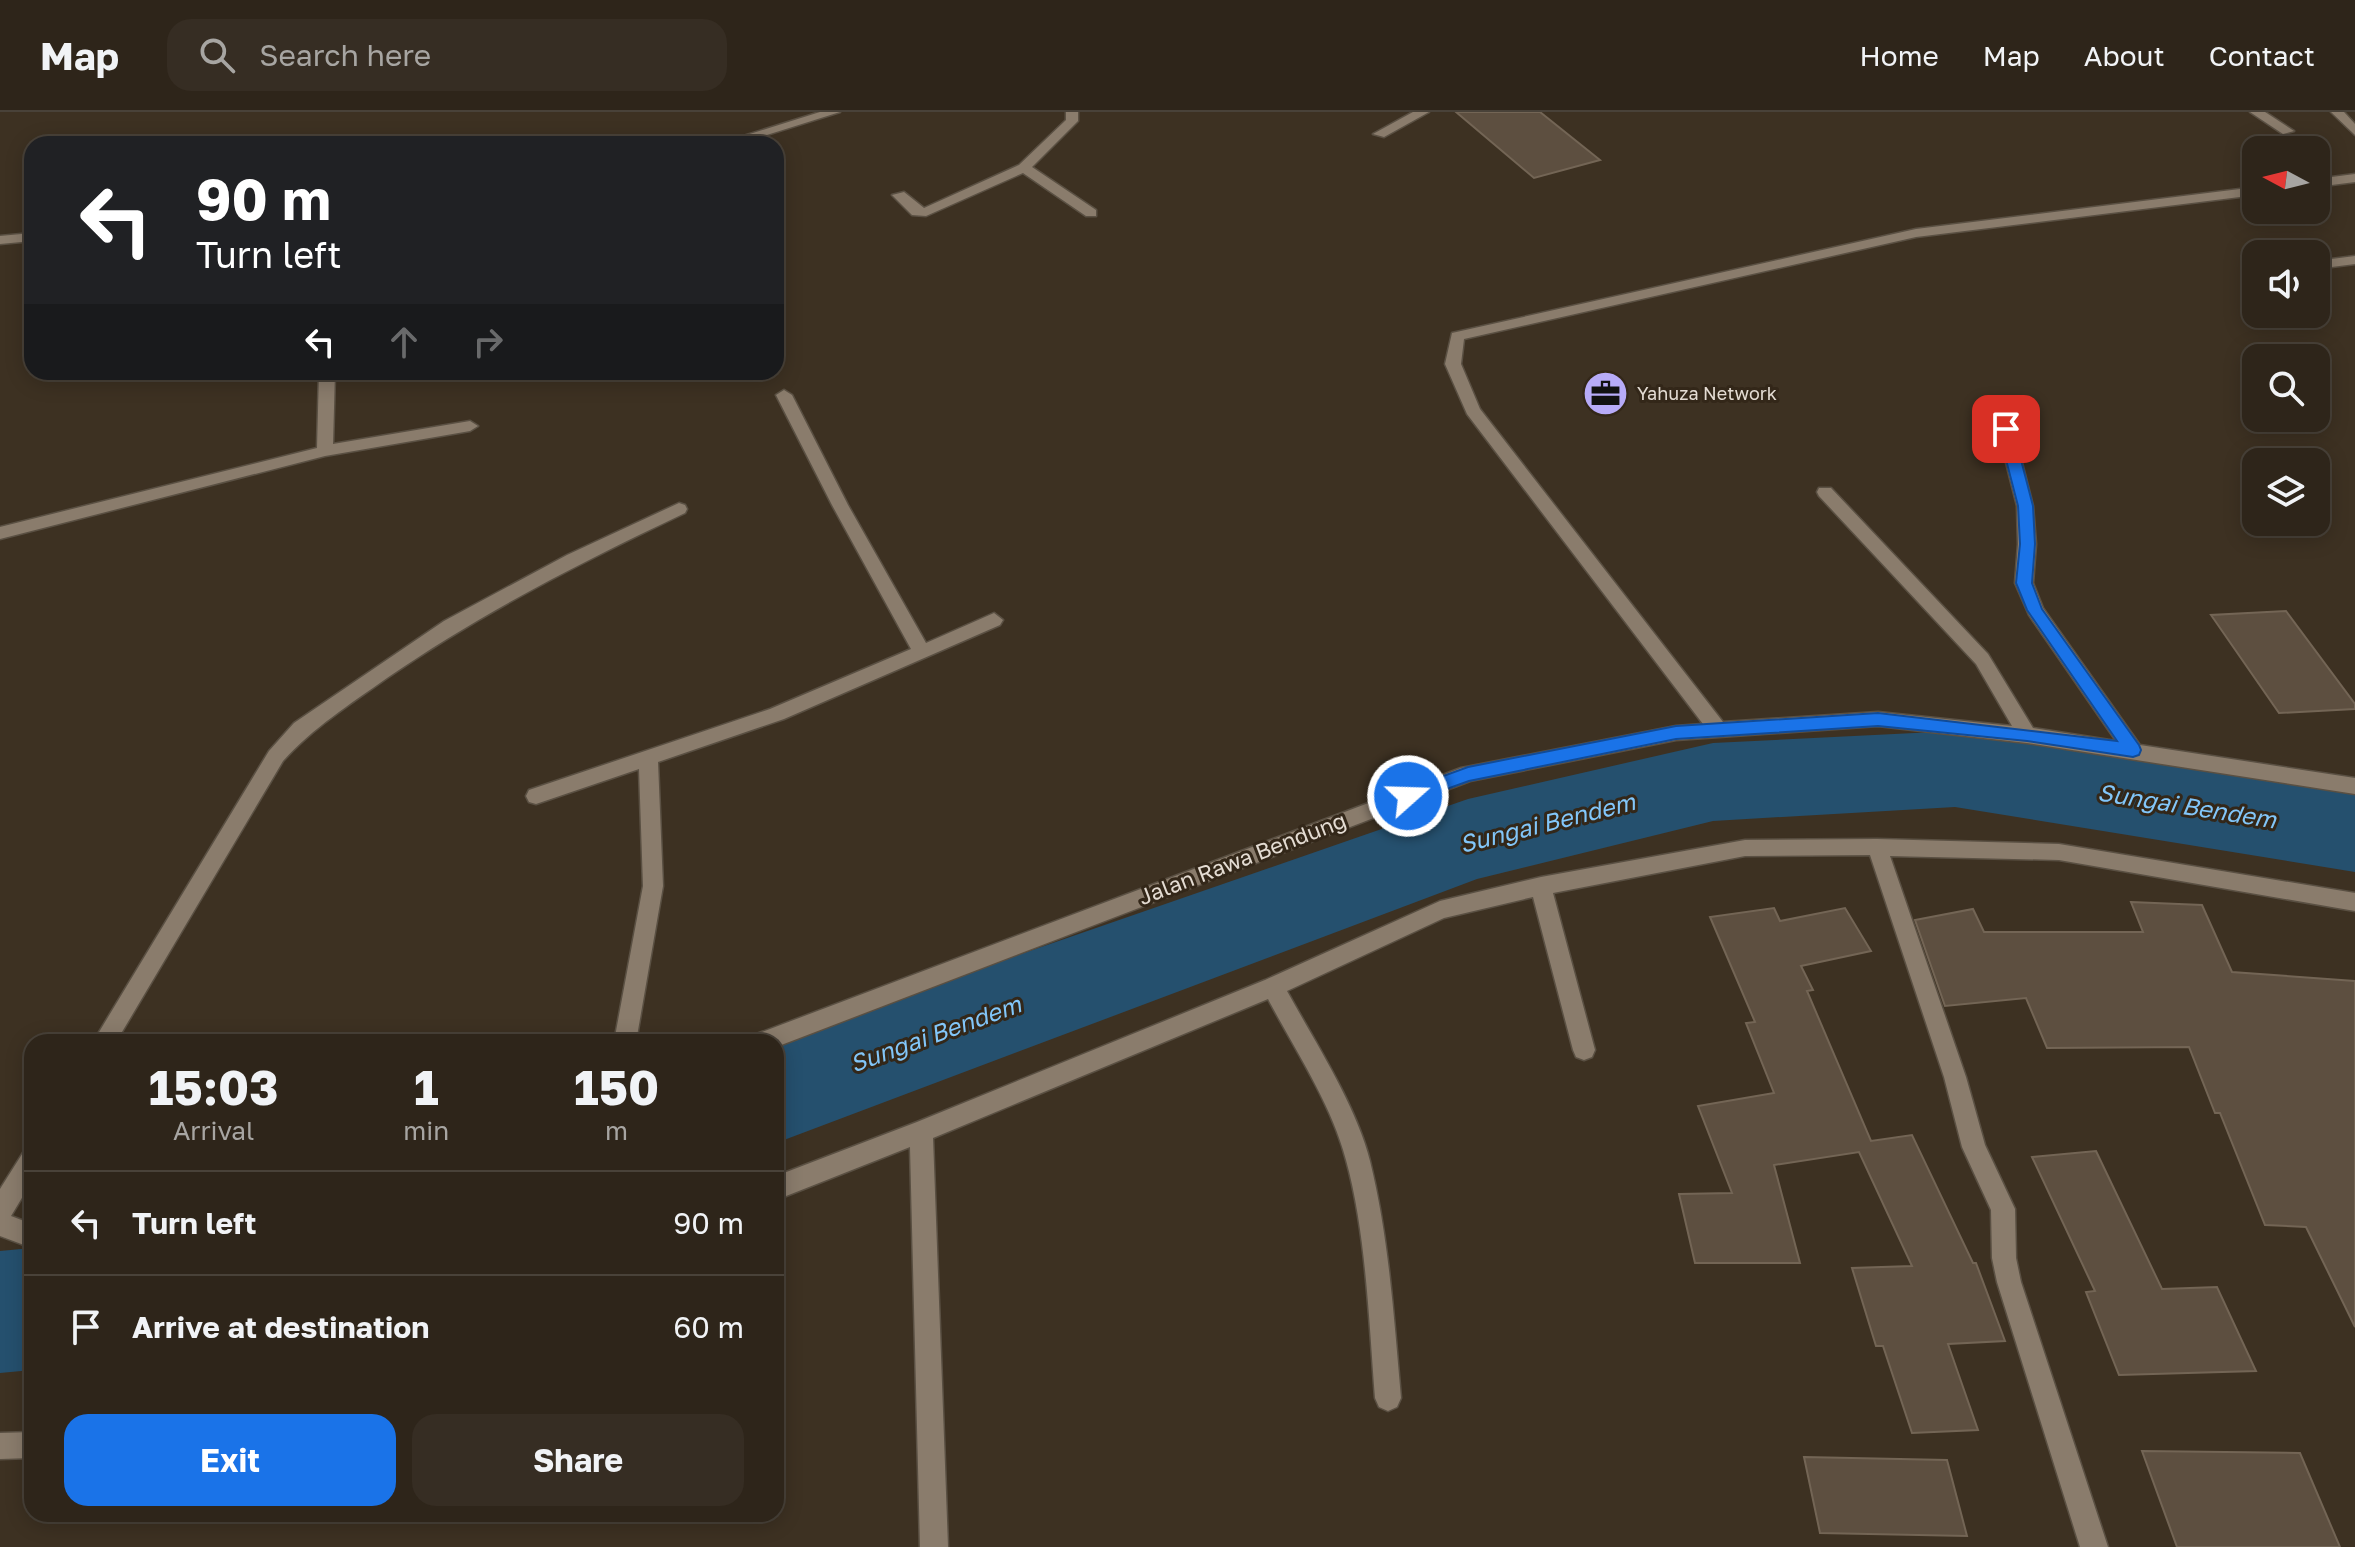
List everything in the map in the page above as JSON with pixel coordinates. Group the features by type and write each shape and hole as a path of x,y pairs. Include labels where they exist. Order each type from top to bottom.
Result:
{"street":[{"path":"752,136 834,112"},
{"path":"899,195 917,212 923,213 1024,168 1072,121 1072,112"},
{"path":"1379,134 1423,112"},
{"path":"2256,112 2288,131"},
{"path":"2337,112 2355,131"},
{"path":"1024,168 1091,213"},
{"path":"2330,181 2355,178"},
{"path":"1718,730 1473,410 1453,364 1457,336 1916,233 2242,193"},
{"path":"0,240 24,238"},
{"path":"2330,263 2355,260"},
{"path":"325,451 327,380"},
{"path":"784,395 840,505 922,652"},
{"path":"1999,404 2025,506 2027,544 2024,583 2035,610 2133,750"},
{"path":"0,533 325,451 470,426"},
{"path":"1825,492 1982,659 2027,735"},
{"path":"109,1034 276,756 301,728 450,626 573,559 679,509"},
{"path":"536,796 777,714 994,620"},
{"name":"Jalan Rawa Bendung","path":"783,1034 1171,884 1468,774 1676,733 1878,719 2027,735 2355,786"},
{"path":"626,1034 653,886 648,759"},
{"path":"1877,847 1955,1077 1974,1147 2003,1209 2004,1258 2009,1282 2094,1547"},
{"path":"784,1185 1273,987 1440,910 1541,886 1745,848 1877,847 2059,852 2355,902"},
{"path":"1541,886 1584,1050"},
{"path":"1273,987 1332,1096 1358,1159 1377,1268 1388,1398"},
{"path":"921,1132 934,1547"},
{"path":"0,1211 24,1172"},
{"path":"0,1224 24,1233"},
{"path":"0,1446 24,1445"}],"building":[{"path":"1456,112 1540,112 1600,160 1534,178"},
{"path":"2286,611 2355,704 2355,709 2279,713 2211,615"},
{"path":"2131,902 2202,905 2232,972 2355,981 2355,1327 2306,1227 2265,1225 2220,1113 2215,1113 2189,1047 2047,1048 2026,998 1945,1006 1915,920 1973,909 1984,932 2143,932"},
{"path":"1774,908 1780,921 1845,908 1871,951 1801,966 1813,990 1807,991 1871,1141 1912,1135 1973,1263 1976,1263 2005,1341 1948,1344 1978,1430 1912,1433 1883,1346 1876,1346 1852,1268 1912,1266 1859,1152 1774,1165 1800,1263 1695,1263 1679,1194 1732,1193 1698,1106 1774,1093 1746,1023 1755,1022 1710,917"},
{"path":"2096,1151 2162,1289 2217,1287 2256,1371 2119,1375 2086,1292 2095,1291 2032,1157"},
{"path":"2142,1451 2300,1453 2340,1547 2177,1547"},
{"path":"1804,1457 1947,1460 1967,1536 1820,1533"}],"waterway":[{"name":"Sungai Bendem","path":"784,1088 1468,840 1713,782 1955,769 2355,831"},
{"name":"Sungai Bendem","path":"0,1312 24,1310"}],"place":[{"name":"Yahuza Network","path":"1606,393"}],"route":[{"path":"1408,796 1468,774 1676,733 1878,719 2133,750 2035,610 2024,583 2027,544 2025,506 2006,429"}]}
